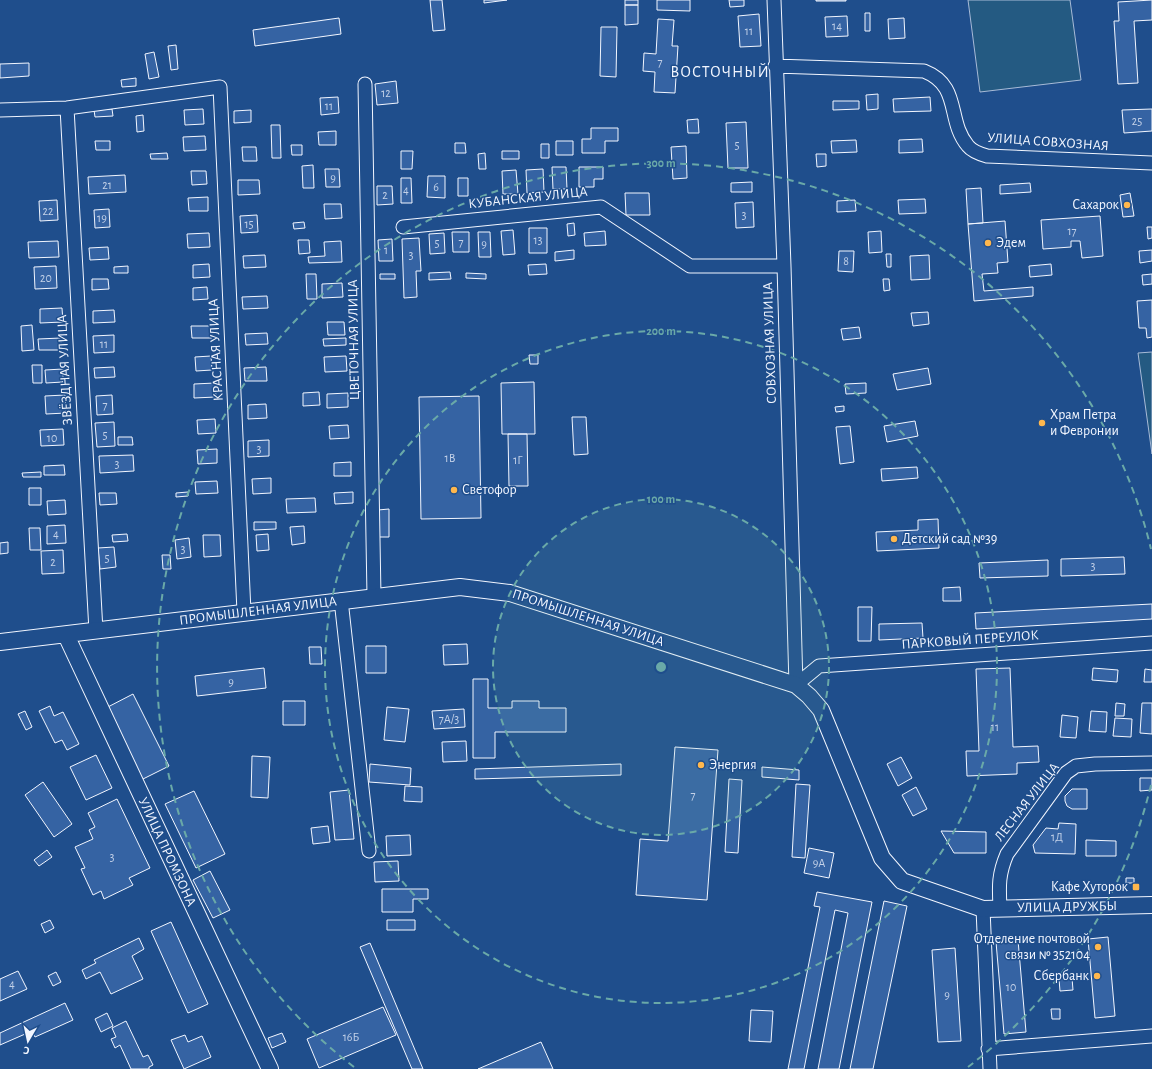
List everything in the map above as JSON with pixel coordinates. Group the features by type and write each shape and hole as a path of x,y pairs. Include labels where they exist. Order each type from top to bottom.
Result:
{"main road":[{"name":"ПРОМЫШЛЕННАЯ УЛИЦА","path":"0,642 374,596 460,587 510,593 796,685 809,696 821,710 882,858 902,881 983,909"},
{"name":"УЛИЦА ПРОМЗОНА","path":"66,635 270,1069"},
{"name":"УЛИЦА ДРУЖБЫ","path":"983,909 1152,905"}],"street":[{"name":"СОВХОЗНАЯ УЛИЦА","path":"774,0 775,66 784,266 796,685"},
{"name":"УЛИЦА СОВХОЗНАЯ","path":"775,66 924,71 936,75 948,92 958,128 968,147 987,156 1152,163"},
{"name":"ЦВЕТОЧНАЯ УЛИЦА","path":"365,84 374,596"},
{"name":"КРАСНАЯ УЛИЦА","path":"67,108 220,87 244,612"},
{"path":"0,110 67,108"},
{"name":"ЗВЁЗДНАЯ УЛИЦА","path":"67,108 96,631"},
{"name":"КУБАНСКАЯ УЛИЦА","path":"402,227 601,207 690,266 784,266"},
{"path":"341,600 369,851"},
{"name":"ПАРКОВЫЙ ПЕРЕУЛОК","path":"796,685 820,666 1152,643"},
{"name":"ЛЕСНАЯ УЛИЦА","path":"1000,908 998,882 1004,861 1018,839 1066,774 1076,766 1152,763"},
{"path":"983,909 990,1069"},
{"path":"988,1049 1152,1036"}],"shaded area":[{"path":"968,0 1070,0 1081,80 980,92"},
{"path":"1152,352 1152,454 1138,353"}],"building":[{"path":"430,0 442,0 445,30 433,31"},
{"path":"484,0 507,0 484,3"},
{"path":"625,0 638,0 638,5 625,5"},
{"path":"657,0 690,0 690,11 657,10"},
{"path":"729,0 744,0 744,6 730,7"},
{"path":"846,0 846,1 816,1"},
{"path":"1152,0 1152,20 1134,21 1138,83 1118,84 1114,21 1119,21 1118,2"},
{"path":"625,5 638,5 638,24 625,25"},
{"path":"865,13 870,13 870,31 865,31"},
{"path":"759,14 761,46 740,47 738,16"},
{"path":"847,16 848,36 826,37 825,17"},
{"path":"339,18 341,34 255,46 253,30"},
{"path":"904,18 905,38 889,39 888,19"},
{"path":"658,19 674,20 672,46 678,46 675,93 654,92 655,72 643,71 644,53 656,54"},
{"path":"601,27 617,27 616,77 600,76"},
{"path":"176,45 178,69 171,70 168,46"},
{"path":"154,52 159,77 149,79 145,54"},
{"path":"29,63 29,76 0,78 0,64"},
{"path":"136,78 136,86 122,87 121,80"},
{"path":"396,81 398,103 377,105 375,84"},
{"path":"878,94 878,109 867,110 866,95"},
{"path":"338,97 339,113 321,115 320,98"},
{"path":"930,97 931,111 894,112 893,99"},
{"path":"833,101 859,101 859,109 833,110"},
{"path":"112,109 113,116 95,117 94,110"},
{"path":"203,109 204,124 185,125 184,110"},
{"path":"1152,109 1152,131 1124,133 1122,110"},
{"path":"251,110 251,122 234,123 234,111"},
{"path":"143,115 144,131 137,132 136,116"},
{"path":"698,119 699,133 688,133 687,120"},
{"path":"746,122 748,168 728,168 726,123"},
{"path":"271,125 280,125 281,158 272,158"},
{"path":"591,128 618,128 618,141 605,141 605,153 582,153 582,139 591,139"},
{"path":"336,131 336,145 319,145 318,132"},
{"path":"205,136 206,150 184,151 183,137"},
{"path":"922,139 923,152 899,153 899,140"},
{"path":"856,140 857,152 832,153 831,141"},
{"path":"95,141 110,141 110,150 96,150"},
{"path":"556,141 573,141 573,155 556,155"},
{"path":"455,143 465,143 466,153 455,153"},
{"path":"541,144 549,144 549,158 541,158"},
{"path":"291,145 302,145 302,155 292,155"},
{"path":"686,146 687,178 673,179 671,147"},
{"path":"242,147 256,147 257,161 243,161"},
{"path":"401,151 413,151 412,169 401,169"},
{"path":"502,151 519,151 519,159 502,159"},
{"path":"167,153 168,159 151,159 150,154"},
{"path":"485,153 486,169 479,169 478,154"},
{"path":"816,154 826,154 826,166 817,167"},
{"path":"313,165 314,188 303,188 302,166"},
{"path":"552,167 566,167 567,189 553,189"},
{"path":"579,167 603,167 603,179 594,179 594,187 579,187"},
{"path":"325,169 339,169 340,187 326,187"},
{"path":"543,169 544,192 527,193 526,170"},
{"path":"516,170 518,194 503,194 502,171"},
{"path":"191,171 206,171 207,184 192,185"},
{"path":"125,175 126,192 89,194 88,177"},
{"path":"428,176 445,176 445,198 427,197"},
{"path":"401,178 411,178 412,203 401,203"},
{"path":"458,178 468,178 468,196 458,196"},
{"path":"238,180 259,180 260,194 238,195"},
{"path":"752,182 752,192 731,192 731,183"},
{"path":"1030,183 1031,192 1000,194 1000,185"},
{"path":"377,186 392,186 393,204 377,205"},
{"path":"981,188 983,223 968,224 966,189"},
{"path":"625,193 649,193 650,215 626,215"},
{"name":"Сахарок","path":"1130,193 1134,216 1123,217 1120,195"},
{"path":"208,197 208,211 189,211 188,198"},
{"path":"925,199 926,213 899,214 898,200"},
{"path":"57,200 58,220 40,221 39,201"},
{"path":"855,200 856,211 837,212 837,201"},
{"path":"753,202 754,227 736,228 735,203"},
{"path":"324,204 341,204 342,218 325,219"},
{"path":"109,209 110,227 95,228 94,210"},
{"path":"257,215 258,232 241,233 240,216"},
{"path":"1100,216 1103,256 1082,258 1080,241 1071,241 1071,247 1043,249 1041,220"},
{"name":"Эдем","path":"1005,221 1008,262 997,263 998,273 982,274 984,291 1033,287 1033,296 974,301 968,224"},
{"path":"304,222 305,228 294,229 293,223"},
{"path":"574,223 575,235 568,236 567,224"},
{"path":"1147,227 1152,227 1152,238 1148,239"},
{"path":"529,228 547,228 547,253 529,253"},
{"path":"513,230 515,254 503,255 501,231"},
{"path":"605,231 606,245 585,246 584,233"},
{"path":"881,231 882,252 869,253 868,232"},
{"path":"452,232 469,232 469,252 453,252"},
{"path":"478,232 490,232 491,257 479,257"},
{"path":"209,233 210,247 188,248 187,234"},
{"path":"444,233 445,253 430,254 429,234"},
{"path":"419,238 421,271 416,271 417,297 404,298 402,239"},
{"path":"392,239 393,261 379,261 378,240"},
{"path":"298,240 309,240 310,253 299,254"},
{"path":"58,241 59,257 29,258 28,242"},
{"path":"341,241 342,262 309,263 308,257 325,256 324,242"},
{"path":"108,247 109,259 90,260 89,248"},
{"path":"574,250 574,259 555,261 555,252"},
{"path":"1152,250 1152,261 1140,263 1139,251"},
{"path":"839,251 854,251 853,272 838,271"},
{"path":"886,254 891,254 891,267 887,267"},
{"path":"265,255 266,267 244,268 243,256"},
{"path":"929,255 930,279 911,280 910,256"},
{"path":"209,264 210,277 193,278 193,265"},
{"path":"546,264 547,274 529,275 528,265"},
{"path":"1051,264 1052,275 1030,277 1029,266"},
{"path":"56,266 57,288 35,289 34,267"},
{"path":"128,266 128,273 114,273 114,267"},
{"path":"450,272 451,279 429,280 429,273"},
{"path":"466,273 486,274 486,279 466,278"},
{"path":"306,274 316,274 317,299 307,299"},
{"path":"380,274 395,274 395,279 380,279"},
{"path":"1152,274 1152,284 1143,285 1142,275"},
{"path":"92,279 108,279 109,289 92,290"},
{"path":"883,279 889,279 890,290 884,291"},
{"path":"342,283 343,297 322,298 322,284"},
{"path":"207,287 208,299 193,300 193,288"},
{"path":"267,296 268,308 243,309 242,297"},
{"path":"1152,300 1152,337 1147,338 1146,328 1139,328 1137,301"},
{"path":"62,308 63,322 40,323 40,309"},
{"path":"114,310 115,322 93,323 93,311"},
{"path":"928,312 929,324 913,326 911,313"},
{"path":"327,322 344,322 345,335 328,335"},
{"path":"32,325 34,350 22,351 21,326"},
{"path":"191,326 211,326 212,338 192,338"},
{"path":"859,327 861,338 843,340 841,329"},
{"path":"267,333 268,344 246,345 245,334"},
{"path":"114,335 114,352 94,353 93,336"},
{"path":"61,338 61,350 39,350 38,339"},
{"path":"346,338 346,345 324,346 323,339"},
{"path":"529,355 538,355 538,364 530,364"},
{"path":"211,356 212,370 196,371 195,357"},
{"path":"346,356 347,371 325,372 324,357"},
{"path":"32,365 42,365 42,383 33,383"},
{"path":"114,367 115,377 95,378 94,368"},
{"path":"266,367 267,381 245,381 244,368"},
{"path":"928,368 931,384 897,390 893,374"},
{"path":"63,369 63,382 46,383 45,370"},
{"path":"534,382 535,434 502,434 501,383"},
{"path":"215,383 216,397 194,398 194,384"},
{"path":"866,383 866,393 846,394 845,384"},
{"path":"319,392 320,405 303,406 303,393"},
{"path":"348,393 348,407 327,408 327,394"},
{"path":"65,395 66,413 46,414 45,396"},
{"path":"112,395 113,414 97,415 96,396"},
{"path":"479,396 481,518 421,519 419,397"},
{"path":"266,404 267,418 248,419 248,405"},
{"path":"844,406 844,411 836,412 835,407"},
{"path":"572,417 586,417 588,454 574,455"},
{"path":"215,419 216,433 198,434 197,420"},
{"path":"915,421 918,436 887,442 884,426"},
{"path":"114,422 115,446 97,447 95,423"},
{"path":"348,425 349,438 330,439 329,426"},
{"path":"850,426 854,462 840,464 836,427"},
{"path":"63,429 64,445 41,446 40,430"},
{"path":"508,434 527,434 528,486 509,486"},
{"path":"118,437 132,437 133,445 118,445"},
{"path":"269,440 269,456 248,457 248,441"},
{"path":"217,449 217,463 198,464 197,450"},
{"path":"133,455 134,471 100,473 99,456"},
{"path":"351,462 351,476 334,476 334,463"},
{"path":"64,465 65,475 44,475 44,466"},
{"path":"917,467 918,478 882,481 881,469"},
{"path":"41,472 41,477 23,477 22,473"},
{"path":"271,478 271,493 253,494 252,479"},
{"path":"217,481 218,493 196,494 195,482"},
{"path":"29,488 41,488 41,505 29,505"},
{"path":"188,492 188,496 176,497 176,493"},
{"path":"353,492 353,503 335,504 334,493"},
{"path":"99,493 116,493 117,504 100,505"},
{"path":"315,498 316,512 287,513 286,499"},
{"path":"65,500 66,514 48,515 47,501"},
{"path":"389,509 389,537 379,537 378,510"},
{"path":"938,519 939,548 877,551 876,532 918,530 918,520"},
{"path":"254,522 276,522 276,529 254,530"},
{"path":"65,525 66,543 47,544 47,526"},
{"path":"304,526 305,543 292,545 290,527"},
{"path":"29,528 40,528 41,550 30,550"},
{"path":"127,534 128,541 113,542 112,535"},
{"path":"268,534 269,550 257,551 256,535"},
{"path":"203,535 220,535 221,556 204,557"},
{"path":"189,538 191,557 177,559 175,540"},
{"path":"8,542 8,553 0,554 0,543"},
{"path":"114,547 116,567 100,569 98,548"},
{"path":"63,550 64,573 42,574 41,551"},
{"path":"162,555 170,555 171,569 163,569"},
{"path":"1124,557 1125,574 1061,576 1061,559"},
{"path":"1048,560 1048,576 980,578 979,563"},
{"path":"960,587 961,601 943,601 943,588"},
{"path":"1152,604 1152,619 976,629 975,613"},
{"path":"858,607 872,607 871,641 858,641"},
{"path":"922,623 923,638 879,640 879,624"},
{"path":"467,644 468,664 444,665 443,645"},
{"path":"366,646 386,646 386,673 366,673"},
{"path":"309,647 321,647 322,664 310,664"},
{"path":"264,668 266,688 197,696 195,676"},
{"path":"1010,668 1013,747 1038,746 1039,762 1017,763 1017,774 967,776 966,751 979,751 976,669"},
{"path":"1093,668 1118,670 1117,682 1092,680"},
{"path":"1145,669 1152,670 1152,682 1144,682"},
{"path":"473,679 488,679 488,708 512,708 512,701 539,701 539,708 566,708 566,732 495,732 495,758 473,758"},
{"path":"133,694 169,766 141,780 104,709"},
{"path":"283,701 305,701 305,725 283,725"},
{"path":"1116,703 1125,704 1124,716 1115,716"},
{"path":"1142,703 1152,703 1152,734 1140,733"},
{"path":"50,706 54,716 63,712 79,744 67,750 62,740 55,743 39,711"},
{"path":"387,707 409,709 405,742 384,740"},
{"path":"464,709 465,727 434,729 432,711"},
{"path":"25,711 32,727 26,730 18,714"},
{"path":"1091,711 1107,712 1106,732 1089,731"},
{"path":"1062,715 1078,717 1076,738 1060,737"},
{"path":"1115,718 1132,719 1131,737 1113,736"},
{"path":"466,741 467,761 443,762 442,742"},
{"path":"675,747 718,750 707,900 636,895 640,839 668,841"},
{"path":"96,755 112,788 86,800 70,767"},
{"path":"252,756 270,757 268,798 251,797"},
{"path":"901,757 912,778 898,786 887,764"},
{"path":"370,764 411,768 410,785 369,782"},
{"path":"621,764 621,775 475,779 475,769"},
{"path":"762,767 799,770 799,780 762,777"},
{"path":"1140,778 1152,778 1152,790 1140,791"},
{"path":"729,779 742,780 738,853 725,852"},
{"path":"43,782 72,824 54,837 25,795"},
{"path":"796,784 810,785 805,858 792,857"},
{"path":"405,786 422,787 422,802 404,801"},
{"path":"916,787 927,809 913,816 902,795"},
{"path":"1072,789 1087,789 1087,809 1072,809 1067,806 1065,796"},
{"path":"349,790 354,839 335,840 330,792"},
{"path":"194,791 225,854 196,868 165,804"},
{"path":"117,799 150,868 129,878 133,885 104,899 101,891 93,895 81,869 85,868 75,847 93,839 89,830 95,827 88,813"},
{"path":"1059,823 1076,824 1075,854 1035,853 1033,845 1046,828 1058,829"},
{"path":"328,826 330,842 313,844 311,828"},
{"path":"941,831 986,832 986,853 954,853"},
{"path":"410,835 411,855 387,856 386,836"},
{"path":"1086,840 1116,841 1116,856 1086,856"},
{"path":"809,848 834,853 829,878 804,873"},
{"path":"47,850 52,857 39,866 34,860"},
{"path":"398,861 399,881 375,882 374,862"},
{"path":"210,871 230,910 213,918 193,880"},
{"path":"1126,878 1134,878 1134,883 1126,883"},
{"path":"382,889 428,889 428,899 413,899 413,912 382,912"},
{"path":"817,892 872,902 839,1069 818,1069 848,913 835,910 804,1069 788,1069 820,907 814,906"},
{"path":"884,901 907,906 873,1069 850,1069"},
{"path":"50,920 54,928 45,933 41,924"},
{"path":"387,920 415,920 415,930 387,930"},
{"path":"171,922 208,1004 188,1013 151,931"},
{"path":"1108,937 1115,1016 1095,1018 1088,939"},
{"path":"139,938 144,949 132,956 143,979 111,994 100,972 86,979 82,970 96,963 94,960"},
{"path":"1018,940 1026,1032 1004,1034 996,942"},
{"path":"370,943 423,1069 412,1069 360,947"},
{"path":"955,948 961,1041 938,1042 932,950"},
{"path":"18,971 27,989 0,1001 0,979"},
{"path":"56,972 61,982 53,986 48,976"},
{"path":"1072,978 1073,990 1060,991 1059,979"},
{"path":"65,1003 73,1020 35,1037 32,1031 0,1045 0,1033"},
{"path":"383,1007 396,1035 319,1068 307,1039"},
{"path":"1051,1009 1060,1009 1060,1019 1052,1019"},
{"path":"751,1010 773,1011 771,1042 749,1041"},
{"path":"107,1013 113,1026 101,1032 95,1019"},
{"path":"126,1021 143,1057 148,1055 153,1065 149,1067 149,1069 131,1069 120,1045 115,1048 111,1039 116,1037 112,1028"},
{"path":"282,1033 286,1042 272,1048 268,1038"},
{"path":"185,1035 188,1042 202,1036 211,1057 184,1069 171,1040"},
{"path":"541,1042 553,1069 478,1069"}],"place":[{"name":"Сахарок","path":"1127,205"},
{"name":"Эдем","path":"988,243"},
{"name":"Храм Петра и Февронии","path":"1042,423"},
{"name":"Светофор","path":"454,490"},
{"name":"Детский сад №39","path":"894,539"},
{"name":"Энергия","path":"701,765"},
{"name":"Кафе Хуторок","path":"1136,887"},
{"name":"Отделение почтовой связи № 352104","path":"1098,947"},
{"name":"Сбербанк","path":"1097,976"}],"district":[{"name":"ВОСТОЧНЫЙ","path":"720,72"}]}
